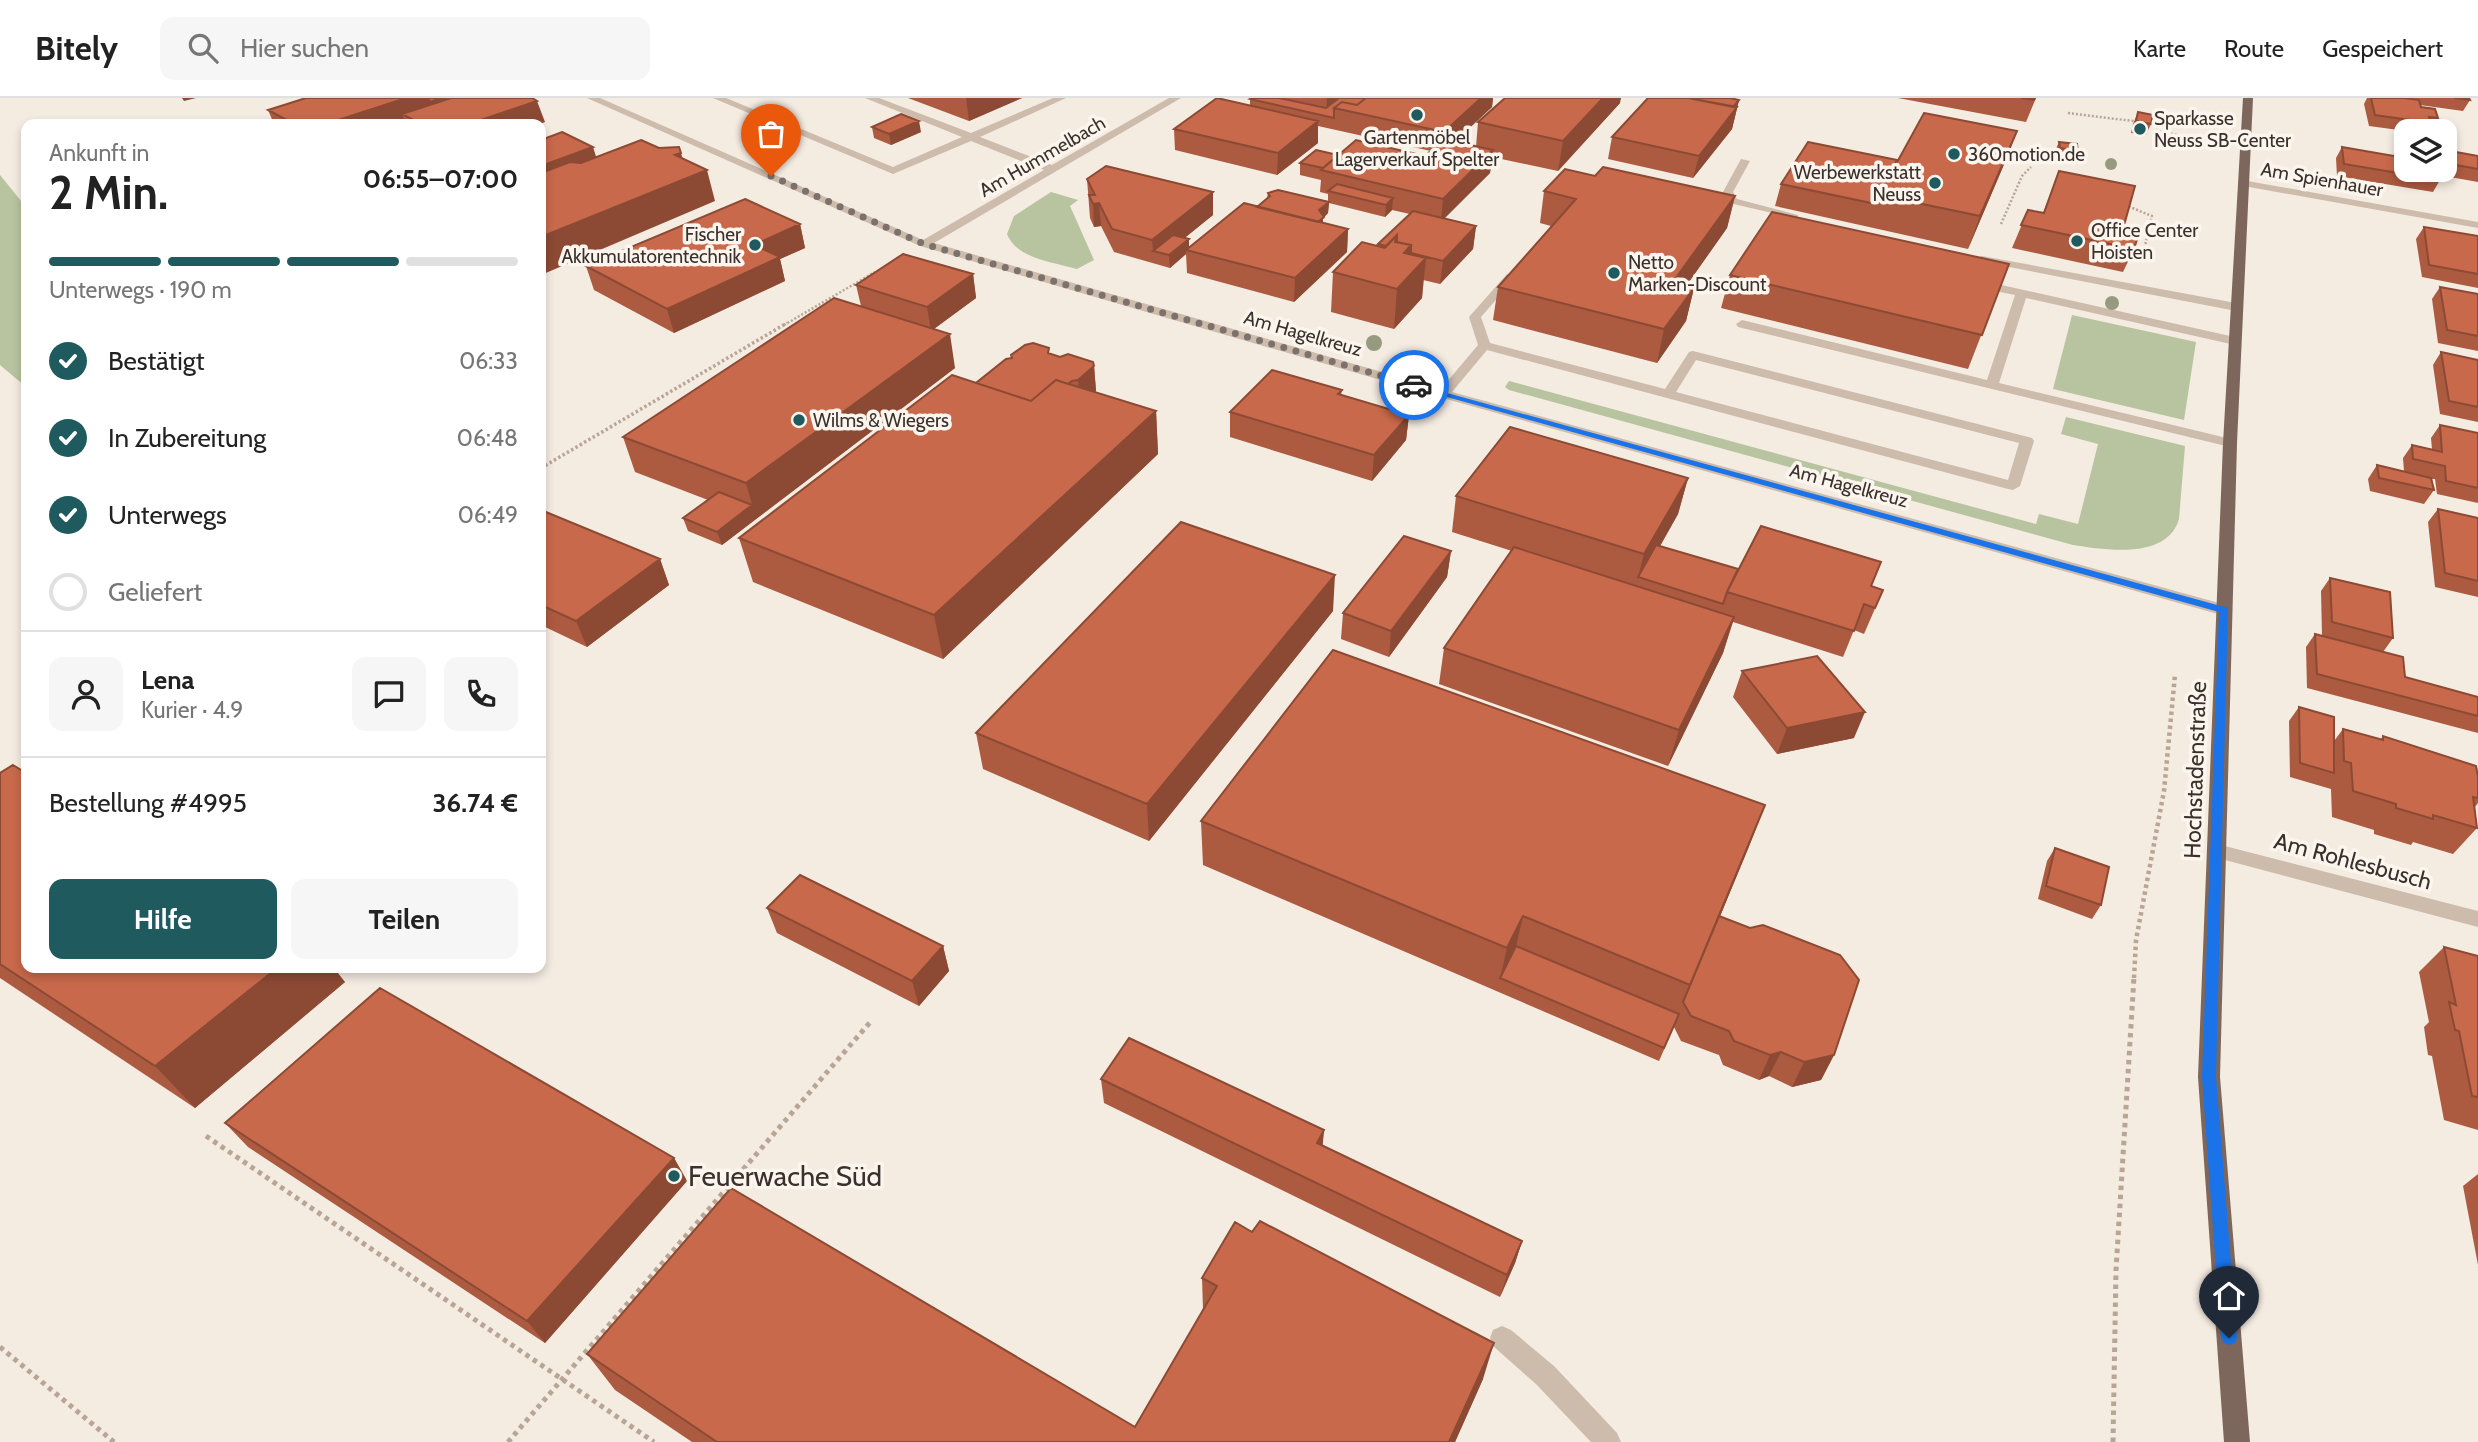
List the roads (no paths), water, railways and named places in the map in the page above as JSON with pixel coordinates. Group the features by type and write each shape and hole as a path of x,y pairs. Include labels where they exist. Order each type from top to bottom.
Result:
{"main road":[{"name":"Hochstadenstraße","path":"2237,1442 2209,1077 2230,443 2248,98"}],"street":[{"name":"Am Hagelkreuz","path":"592,98 924,244 1444,394 2224,610"},
{"path":"718,98 893,171 1061,98"},
{"path":"870,98 1054,170"},
{"name":"Am Hummelbach","path":"924,244 1177,98"},
{"path":"1745,161 1728,192 1733,201 1805,220"},
{"name":"Am Spienhauer","path":"2242,183 2478,225"},
{"path":"1973,257 2236,307"},
{"path":"1484,345 1475,317 1518,268"},
{"path":"1969,282 2235,341"},
{"path":"1992,385 2021,294"},
{"path":"1742,324 2230,443"},
{"path":"1444,394 1484,345"},
{"path":"1484,345 2013,486 2027,441 1693,355 1668,394"},
{"name":"Am Rohlesbusch","path":"2217,851 2478,919"},
{"path":"1502,1338 1545,1375 1608,1442"}],"place":[{"name":"Gartenmöbel Lagerverkauf Spelter","path":"1417,115"},
{"name":"Sparkasse Neuss SB-Center","path":"2140,129"},
{"name":"360motion.de","path":"1954,154"},
{"name":"Werbewerkstatt Neuss","path":"1935,183"},
{"name":"Office Center Hoisten","path":"2077,241"},
{"name":"Fischer Akkumulatorentechnik","path":"755,245"},
{"name":"Netto Marken-Discount","path":"1614,273"},
{"name":"Wilms & Wiegers","path":"799,420"},
{"name":"Feuerwache Süd","path":"674,1176"}]}
